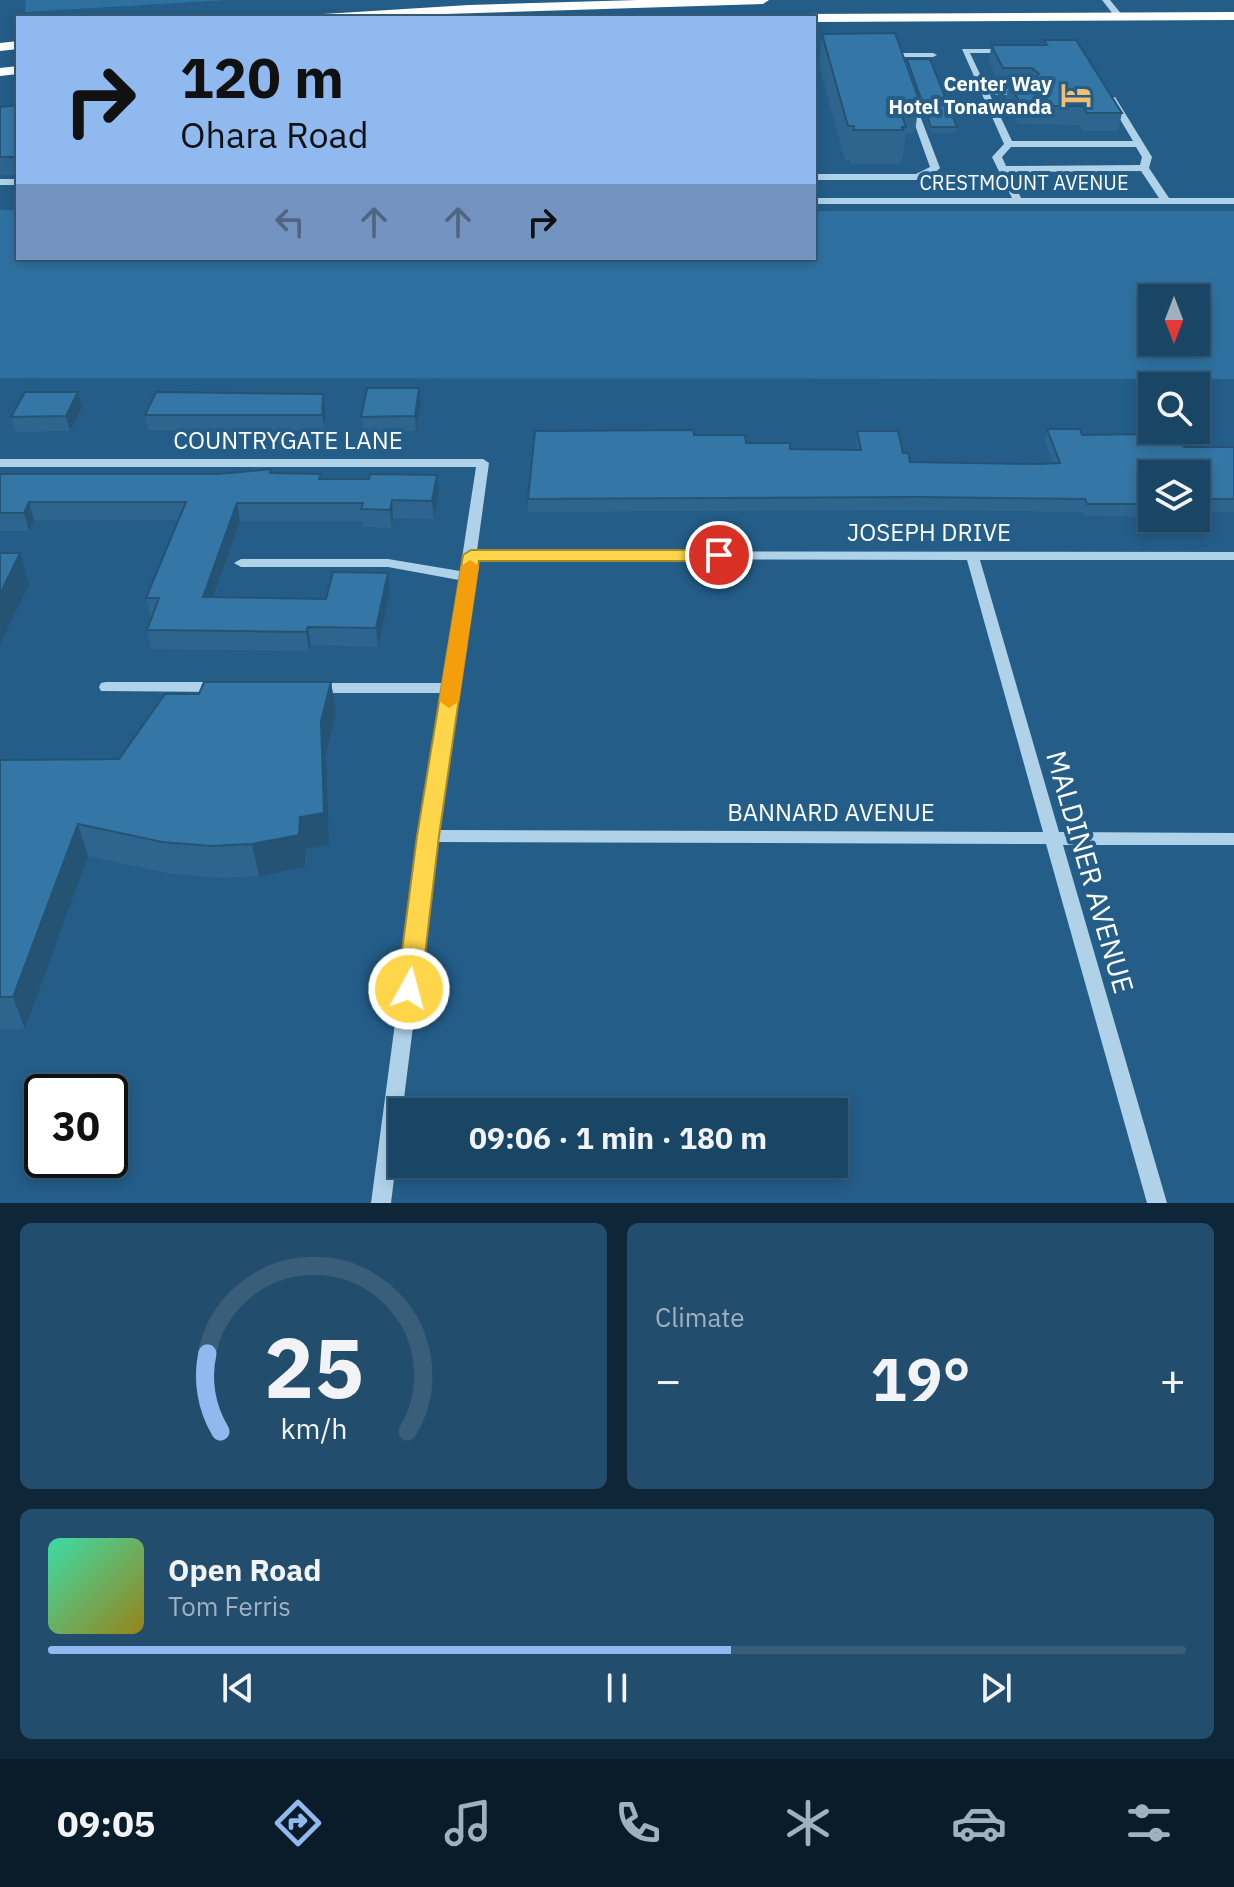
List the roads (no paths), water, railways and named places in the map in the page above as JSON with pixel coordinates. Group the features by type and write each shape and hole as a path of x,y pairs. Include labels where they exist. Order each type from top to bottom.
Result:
{"highway":[{"path":"355,16 469,9 763,0"},
{"path":"816,18 1234,16"}],"street":[{"path":"1106,0 1119,16"},
{"path":"1009,144 965,51 1024,51"},
{"path":"868,55 933,55"},
{"path":"895,55 900,70"},
{"path":"816,177 918,177 935,168 905,84"},
{"path":"1107,91 1147,157 1144,168 1166,201"},
{"path":"984,92 1029,92"},
{"path":"1018,201 997,157 1009,144 1139,144"},
{"path":"1003,169 1144,168"},
{"name":"CRESTMOUNT AVENUE","path":"816,201 1234,201"},
{"name":"COUNTRYGATE LANE","path":"0,463 483,463 471,555"},
{"path":"381,1203 428,836 471,555"},
{"name":"JOSEPH DRIVE","path":"471,555 1234,556"},
{"name":"MALDINER AVENUE","path":"972,555 1157,1203"},
{"path":"241,563 388,563 468,577"},
{"path":"106,687 232,687"},
{"path":"294,688 451,688"},
{"name":"BANNARD AVENUE","path":"428,836 1234,839"}],"place":[{"name":"Center Way Hotel Tonawanda","path":"1076,95"}]}
